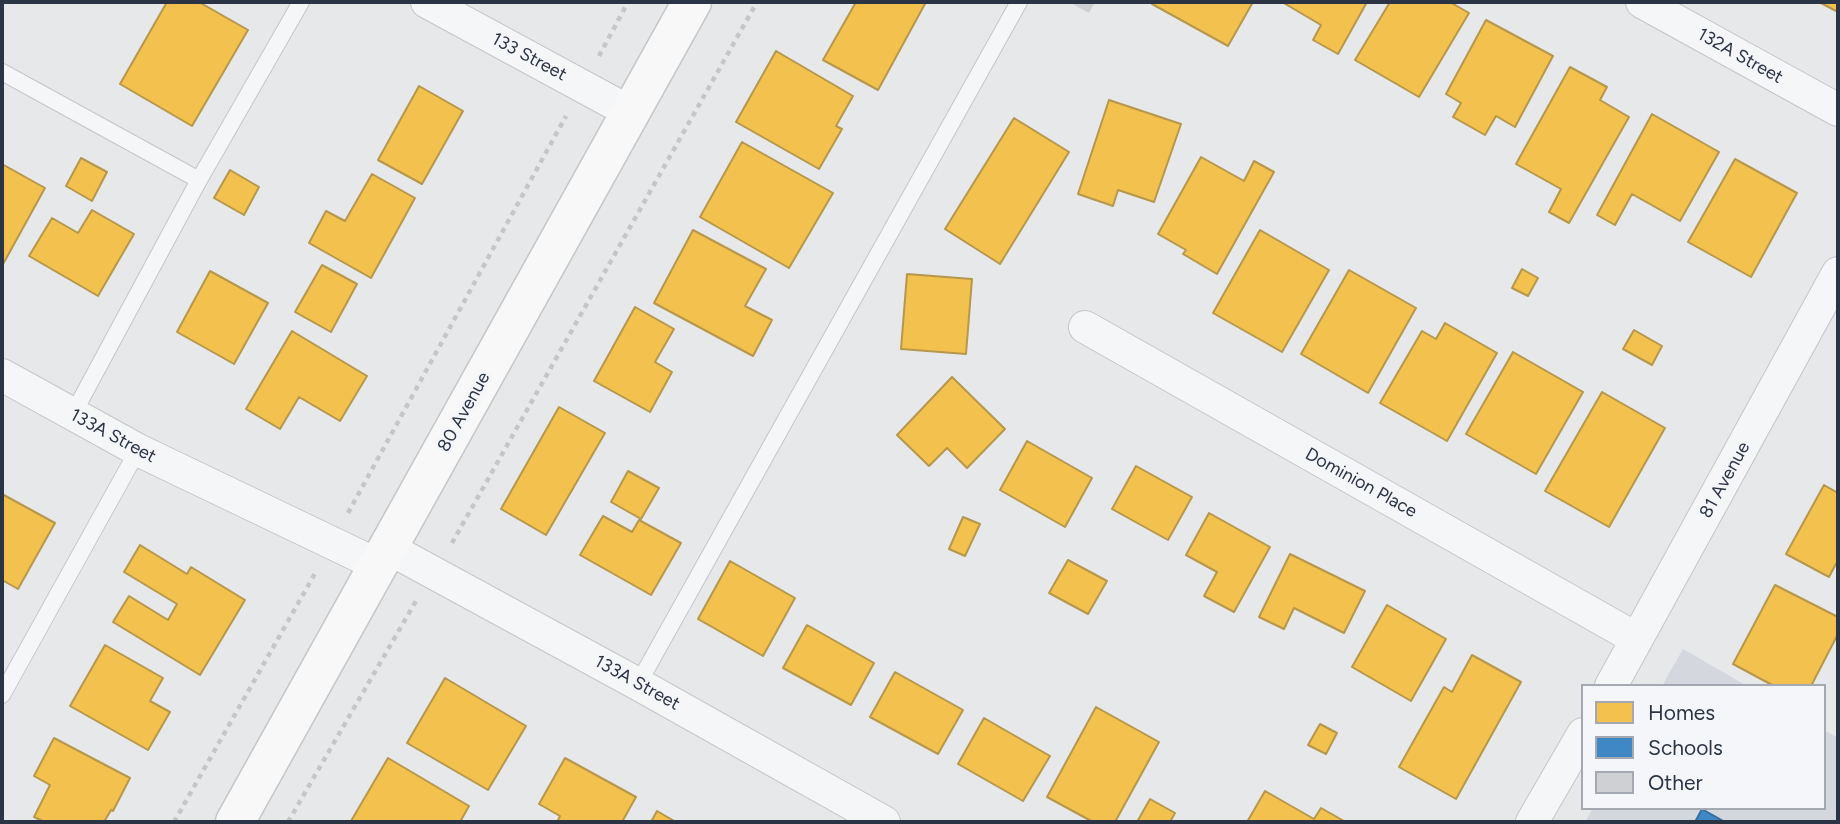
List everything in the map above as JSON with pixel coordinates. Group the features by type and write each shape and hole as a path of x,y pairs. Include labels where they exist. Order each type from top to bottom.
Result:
{"main road":[{"name":"80 Avenue","path":"234,822 692,2"}],"street":[{"name":"133 Street","path":"427,2 630,112"},
{"name":"132A Street","path":"1642,2 1838,110"},
{"name":"81 Avenue","path":"1612,684 1838,273"},
{"name":"Dominion Place","path":"1084,327 1637,639"},
{"name":"133A Street","path":"2,375 138,450 383,557 638,684 884,822"},
{"path":"1532,822 1581,737"}],"lane":[{"path":"73,414 199,180 301,2"},
{"path":"638,684 1019,2"},
{"path":"2,72 199,180"},
{"path":"2,695 138,450"}],"path":[{"path":"600,54 628,2"},
{"path":"457,535 758,2"},
{"path":"349,512 565,119"},
{"path":"174,822 318,568"},
{"path":"288,822 411,608"}],"shaded area":[{"path":"1683,649 1744,684 1663,684"},
{"path":"1826,731 1838,738 1838,822 1585,822 1592,810 1826,810"}],"building: Homes":[{"path":"167,2 199,2 248,30 192,126 120,84"},
{"path":"856,2 926,2 878,90 823,60"},
{"path":"1253,2 1228,46 1152,4"},
{"path":"1282,2 1367,2 1338,54 1313,40 1321,25"},
{"path":"1390,2 1450,2 1469,13 1419,97 1355,60"},
{"path":"1819,2 1838,2 1838,12"},
{"path":"1486,20 1553,56 1515,127 1496,116 1485,135 1453,117 1461,103 1446,94"},
{"path":"776,51 853,96 836,126 842,129 819,169 736,122"},
{"path":"1570,67 1607,87 1600,100 1629,117 1569,223 1549,212 1561,189 1516,164"},
{"path":"419,86 463,111 422,184 378,160"},
{"path":"1109,100 1181,124 1154,202 1118,190 1113,206 1078,194"},
{"path":"1652,114 1719,152 1680,221 1632,194 1615,225 1597,215"},
{"path":"1014,118 1069,152 1000,264 945,229"},
{"path":"742,142 833,193 789,268 700,217"},
{"path":"1201,157 1244,181 1254,161 1274,172 1217,274 1183,254 1186,250 1158,234"},
{"path":"81,158 107,172 92,201 66,186"},
{"path":"1735,159 1797,193 1751,277 1688,242"},
{"path":"2,164 45,188 2,266"},
{"path":"230,170 259,187 244,215 214,198"},
{"path":"372,174 415,198 371,278 309,243 326,211 345,221"},
{"path":"92,210 134,234 98,296 29,256 52,218 78,233"},
{"path":"693,230 766,269 745,306 772,320 753,356 654,303"},
{"path":"1260,230 1329,270 1282,352 1213,313"},
{"path":"322,265 357,284 331,332 295,312"},
{"path":"1522,269 1538,278 1528,296 1512,288"},
{"path":"1349,270 1416,308 1368,393 1301,354"},
{"path":"210,271 268,303 234,364 177,332"},
{"path":"907,274 972,279 966,354 901,349"},
{"path":"635,307 674,329 655,362 672,372 650,412 594,381"},
{"path":"1445,323 1497,353 1447,441 1380,403 1422,331 1436,339"},
{"path":"1634,330 1662,346 1652,365 1623,349"},
{"path":"292,331 367,376 340,421 299,397 280,429 246,409"},
{"path":"1513,352 1583,392 1536,474 1466,434"},
{"path":"952,377 1005,429 967,468 947,448 929,466 897,435"},
{"path":"1602,392 1665,428 1609,527 1545,491"},
{"path":"559,407 605,433 546,535 501,509"},
{"path":"1027,441 1092,478 1065,527 1000,490"},
{"path":"1136,466 1192,497 1168,540 1112,509"},
{"path":"628,471 659,488 641,519 611,502"},
{"path":"1824,485 1838,493 1838,560 1829,577 1786,554"},
{"path":"2,494 55,523 18,589 2,580"},
{"path":"1209,513 1270,547 1234,612 1204,596 1217,572 1186,555"},
{"path":"603,516 632,532 639,520 681,543 651,595 580,555"},
{"path":"963,517 980,524 965,556 949,549"},
{"path":"140,545 187,574 191,567 245,600 200,675 113,622 129,596 168,620 177,604 124,572"},
{"path":"1290,554 1365,591 1344,633 1294,608 1284,629 1259,617"},
{"path":"1068,560 1107,581 1088,614 1049,593"},
{"path":"730,561 795,598 763,656 698,619"},
{"path":"1775,585 1838,617 1838,634 1812,684 1770,684 1733,664"},
{"path":"1387,605 1446,639 1411,701 1352,667"},
{"path":"807,625 874,663 851,705 783,668"},
{"path":"105,645 163,678 150,701 170,712 148,750 70,706"},
{"path":"1472,655 1521,682 1456,799 1399,767 1444,687 1452,692"},
{"path":"895,672 963,710 938,754 870,717"},
{"path":"445,678 526,726 488,790 407,743"},
{"path":"1096,707 1159,742 1115,822 1093,822 1047,797"},
{"path":"984,718 1050,756 1023,801 958,764"},
{"path":"1320,724 1337,733 1326,754 1308,745"},
{"path":"54,738 130,778 113,811 111,810 104,822 45,822 34,817 50,785 34,776"},
{"path":"388,758 469,806 460,822 351,821"},
{"path":"565,758 636,797 622,822 557,822 560,816 539,804"},
{"path":"1265,791 1314,819 1321,808 1344,821 1247,822"},
{"path":"1150,799 1175,813 1170,822 1137,822"},
{"path":"657,811 676,822 651,822"}],"building: Schools":[{"path":"1704,810 1725,822 1695,822"}],"building: Other":[{"path":"1069,2 1095,2 1089,13"}]}
